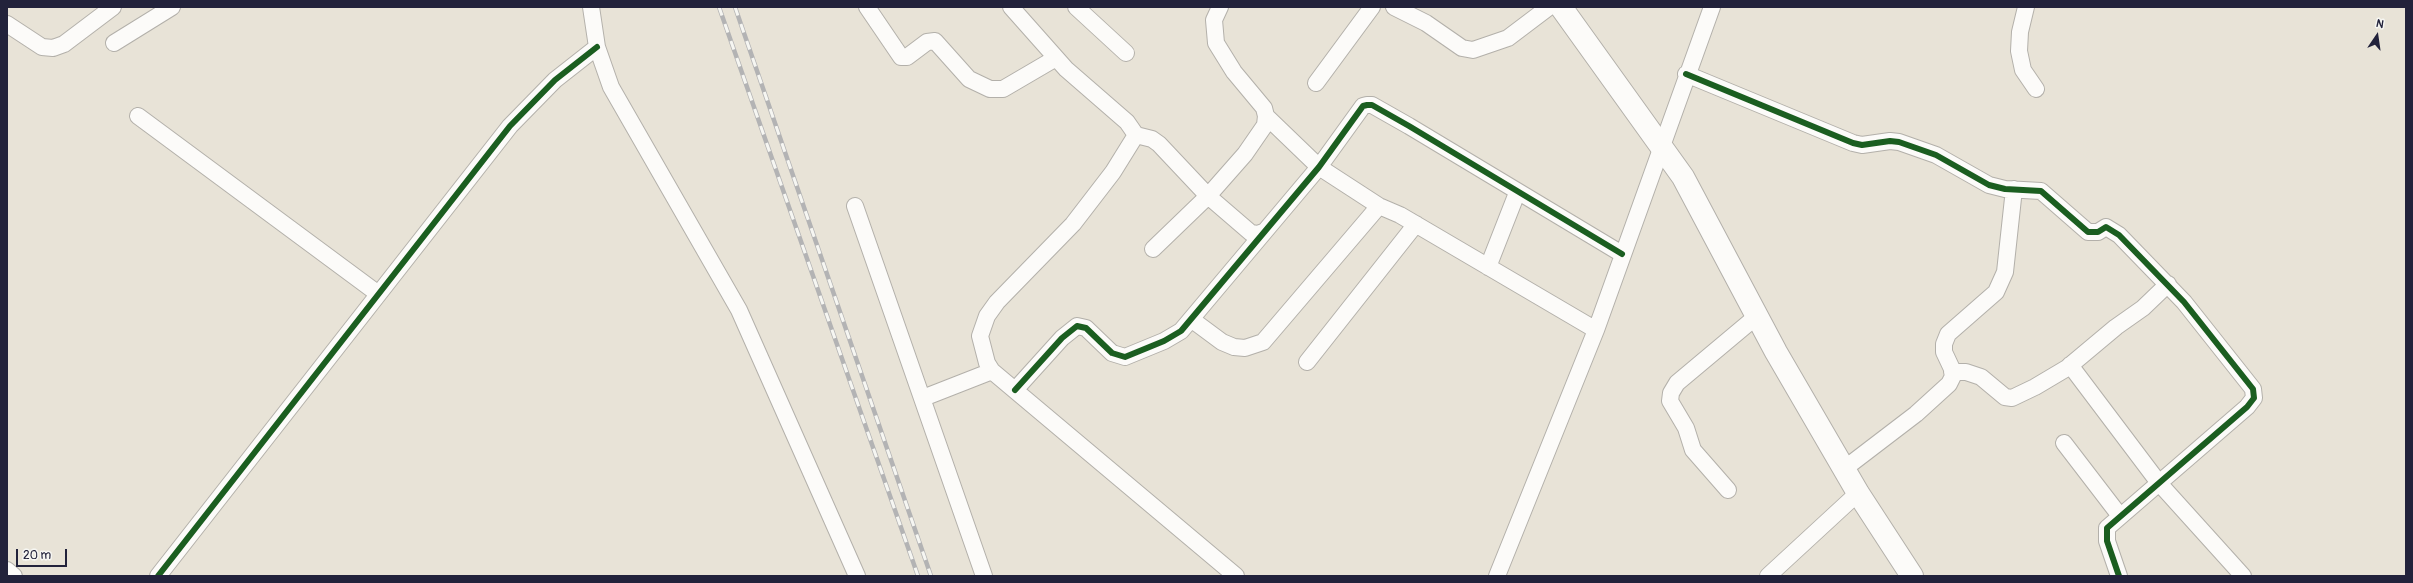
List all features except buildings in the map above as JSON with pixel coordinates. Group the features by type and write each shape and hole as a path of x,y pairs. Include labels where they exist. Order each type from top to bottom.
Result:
{"street":[{"path":"7,24 42,47 53,48 64,44 113,7"},
{"path":"114,43 172,7"},
{"path":"591,7 597,47 611,87 739,310 857,576"},
{"path":"867,7 901,57 907,57 927,42 935,41 969,79 990,89 1003,89 1056,58"},
{"path":"1011,7 1056,58 1127,122 1136,135 1152,139 1159,144 1208,196 1251,233 1257,234 1263,232"},
{"path":"1076,7 1126,53"},
{"path":"1153,249 1208,196 1245,154 1265,125 1266,116 1264,108 1234,72 1216,43 1214,20 1220,7"},
{"path":"1316,83 1372,7"},
{"path":"1394,7 1426,23 1462,48 1473,50 1508,38 1549,7"},
{"path":"1561,7 1683,177 1757,316 1844,469 1912,576"},
{"path":"1498,576 1596,330 1686,74 1712,7"},
{"path":"2026,7 2020,32 2019,51 2023,70 2036,89"},
{"path":"158,576 510,126 555,80 597,47"},
{"path":"1686,74 1853,143 1871,145 1890,141 1915,146 1936,155 1976,180 1989,185 2041,191 2088,232 2110,228 2168,284 2248,382 2255,393 2247,407 2108,528 2106,533 2119,576"},
{"path":"1015,390 1072,328 1081,326 1086,328 1112,353 1125,357 1175,335 1191,319 1319,167 1363,106 1372,105 1517,193 1622,254"},
{"path":"138,116 378,293"},
{"path":"1266,116 1319,167 1379,206 1416,224 1596,330"},
{"path":"1136,135 1113,172 1073,224 997,302 987,316 980,336 987,363 992,371 1236,576"},
{"path":"1844,469 1916,414 1949,384 1952,372 1944,352 1944,344 1948,334 1996,292 2005,272 2014,189"},
{"path":"1488,267 1517,193"},
{"path":"855,206 984,576"},
{"path":"1191,319 1222,342 1234,347 1245,348 1263,342 1379,206"},
{"path":"1307,362 1416,224"},
{"path":"1952,372 1966,372 1981,377 2005,397 2012,398 2035,387 2070,365 2116,327 2143,308 2168,284"},
{"path":"1728,490 1693,450 1686,428 1670,401 1671,393 1677,383 1757,316"},
{"path":"2070,365 2159,483 2243,576"},
{"path":"923,398 992,371"},
{"path":"2064,443 2120,516"},
{"path":"1768,576 1858,493"},
{"path":"7,570 14,576"}],"railway":[{"path":"719,7 918,576"},
{"path":"735,7 931,576"}],"cycle path":[{"path":"158,576 510,126 555,80 597,47"},
{"path":"1686,74 1853,143 1862,145 1890,141 1899,142 1936,155 1989,185 2005,189 2041,191 2088,232 2098,232 2106,227 2119,235 2184,302 2253,389 2254,398 2247,407 2107,528 2107,541 2119,576"},
{"path":"1015,390 1062,338 1077,326 1086,328 1112,353 1125,357 1164,341 1181,331 1319,167 1363,106 1367,105 1372,105 1409,126 1622,254"}]}
